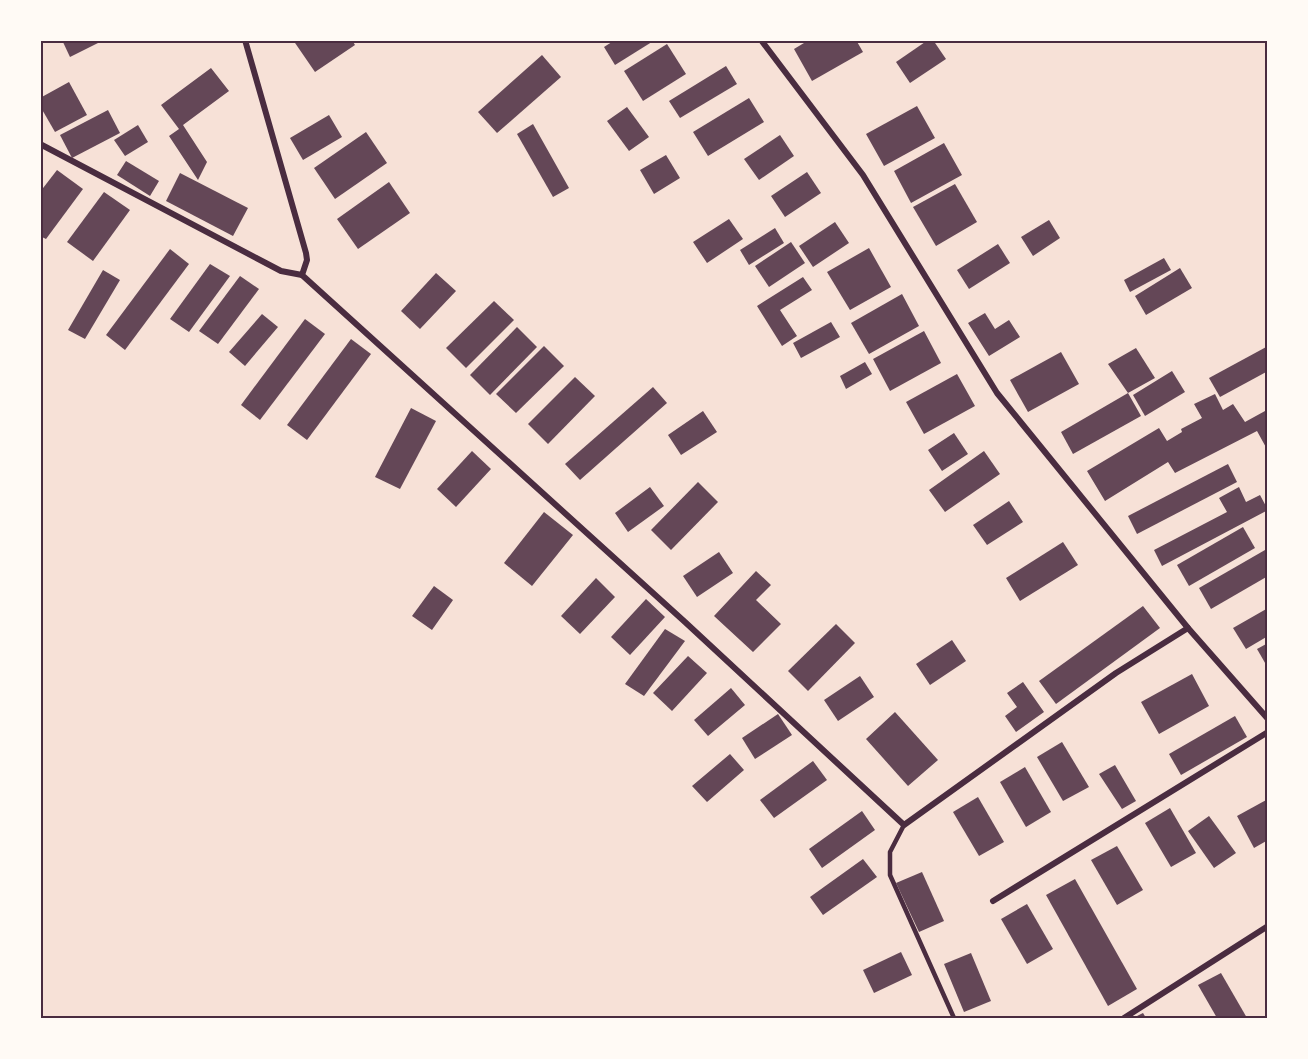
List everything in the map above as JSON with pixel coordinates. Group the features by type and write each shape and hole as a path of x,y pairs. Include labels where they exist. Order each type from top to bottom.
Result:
{"street":[{"path":"245,40 306,253 307,260 302,275"},
{"path":"761,40 863,175 997,393 1188,628 1268,719"},
{"path":"40,144 281,271 302,275 685,622 904,825 1116,673 1188,628"},
{"path":"993,901 1268,732"},
{"path":"1124,1018 1268,926"}],"lane":[{"path":"904,825 890,852 890,875 954,1018"}],"building":[{"path":"62,40 104,40 70,57"},
{"path":"293,40 352,40 355,45 315,72"},
{"path":"615,40 655,40 615,65 604,47"},
{"path":"809,40 856,40 863,52 812,81 794,49"},
{"path":"928,40 933,40 946,59 910,83 896,62"},
{"path":"667,44 686,74 643,101 624,71"},
{"path":"542,55 561,77 497,133 478,112"},
{"path":"726,66 737,84 680,118 669,101"},
{"path":"211,68 229,91 183,125 207,162 198,180 169,136 179,129 161,105"},
{"path":"69,82 87,115 55,132 40,106 40,98"},
{"path":"749,98 764,122 708,156 693,132"},
{"path":"917,106 935,138 884,166 866,134"},
{"path":"627,107 649,137 629,151 607,121"},
{"path":"108,110 120,133 72,158 60,135"},
{"path":"329,115 342,137 303,160 290,138"},
{"path":"533,124 569,188 553,197 517,134"},
{"path":"138,125 148,142 125,156 114,140"},
{"path":"366,132 387,163 335,199 314,168"},
{"path":"780,135 794,156 759,180 744,159"},
{"path":"944,143 962,175 911,203 894,171"},
{"path":"666,155 680,178 654,194 640,170"},
{"path":"126,161 159,181 150,196 117,175"},
{"path":"57,170 83,189 46,239 40,236 40,192"},
{"path":"807,172 821,193 785,217 771,196"},
{"path":"180,173 248,208 233,236 166,201"},
{"path":"389,182 410,213 358,249 337,219"},
{"path":"955,184 977,222 936,246 913,207"},
{"path":"104,192 130,210 93,261 67,242"},
{"path":"729,219 743,239 707,263 693,242"},
{"path":"1049,220 1060,238 1033,256 1021,237"},
{"path":"835,222 849,243 813,267 799,246"},
{"path":"775,228 784,243 749,265 740,250"},
{"path":"791,242 805,263 769,287 755,266"},
{"path":"998,244 1010,263 969,289 957,270"},
{"path":"869,248 891,287 850,310 827,272"},
{"path":"170,249 189,264 125,350 106,335"},
{"path":"1164,258 1171,270 1130,292 1124,280"},
{"path":"210,264 230,276 189,332 170,319"},
{"path":"1180,268 1192,288 1146,315 1135,296"},
{"path":"103,270 120,280 85,339 68,330"},
{"path":"436,273 456,291 420,329 401,311"},
{"path":"240,276 259,289 218,344 199,331"},
{"path":"803,277 812,290 780,310 797,336 782,346 757,306"},
{"path":"902,294 919,326 869,354 851,323"},
{"path":"494,301 514,320 466,368 446,348"},
{"path":"985,313 995,329 1009,320 1020,337 989,356 968,323"},
{"path":"262,314 278,327 245,366 229,352"},
{"path":"305,319 325,334 260,420 241,405"},
{"path":"831,322 840,337 801,358 793,343"},
{"path":"517,327 537,347 490,395 470,375"},
{"path":"924,331 941,363 890,391 873,359"},
{"path":"351,339 371,354 307,440 287,425"},
{"path":"544,346 564,366 516,413 496,394"},
{"path":"1268,346 1268,371 1220,397 1209,378"},
{"path":"1136,348 1155,378 1128,393 1108,364"},
{"path":"1061,352 1079,384 1028,412 1010,380"},
{"path":"865,362 872,374 846,389 840,376"},
{"path":"1172,371 1185,392 1145,416 1133,395"},
{"path":"957,374 975,406 924,434 906,402"},
{"path":"575,377 595,396 548,444 528,424"},
{"path":"653,387 667,403 580,480 565,464"},
{"path":"1128,393 1141,416 1073,454 1061,432"},
{"path":"1215,394 1223,410 1233,404 1245,422 1265,411 1268,416 1268,451 1257,431 1175,473 1168,462 1105,501 1087,471 1159,428 1167,441 1182,432 1181,429 1202,418 1194,404"},
{"path":"411,408 436,421 400,489 375,477"},
{"path":"703,411 717,432 681,455 668,435"},
{"path":"954,433 968,454 942,471 928,450"},
{"path":"472,451 491,469 456,507 437,489"},
{"path":"984,451 1000,474 945,512 929,490"},
{"path":"1228,464 1237,482 1137,534 1128,516"},
{"path":"698,482 718,502 671,550 651,530"},
{"path":"650,487 664,506 628,532 615,513"},
{"path":"1239,487 1246,502 1260,495 1268,510 1162,566 1154,550 1227,512 1219,498"},
{"path":"1009,501 1023,522 987,545 973,525"},
{"path":"544,512 573,535 532,586 504,563"},
{"path":"1243,527 1255,548 1189,586 1177,565"},
{"path":"1063,542 1078,565 1020,601 1006,578"},
{"path":"1265,550 1268,555 1268,576 1211,609 1199,588"},
{"path":"719,552 733,573 697,597 683,576"},
{"path":"756,571 771,585 756,600 781,624 753,652 714,616"},
{"path":"596,578 615,597 580,634 561,616"},
{"path":"434,586 453,600 432,630 412,616"},
{"path":"646,599 665,617 630,655 611,637"},
{"path":"1143,606 1160,628 1056,704 1039,681"},
{"path":"1268,608 1268,636 1246,649 1233,628"},
{"path":"836,624 855,643 808,691 788,671"},
{"path":"665,629 685,641 644,696 625,684"},
{"path":"952,640 966,661 930,685 916,664"},
{"path":"1268,643 1268,668 1257,649"},
{"path":"688,656 707,673 672,711 653,693"},
{"path":"1192,674 1209,706 1159,734 1141,702"},
{"path":"860,676 874,697 838,721 824,700"},
{"path":"1023,682 1044,712 1016,732 1005,716 1017,707 1007,693"},
{"path":"731,688 745,705 708,736 694,720"},
{"path":"895,712 938,760 908,786 866,739"},
{"path":"778,714 792,735 755,759 742,738"},
{"path":"1235,716 1247,737 1181,775 1169,754"},
{"path":"1062,742 1089,787 1063,801 1037,757"},
{"path":"730,754 744,770 707,802 692,786"},
{"path":"813,761 827,780 774,818 760,800"},
{"path":"1115,765 1136,801 1122,809 1099,774"},
{"path":"1025,767 1051,812 1026,827 1000,782"},
{"path":"978,797 1004,842 979,856 953,812"},
{"path":"1268,799 1268,840 1254,848 1237,816"},
{"path":"1170,808 1196,853 1171,867 1145,823"},
{"path":"862,811 875,830 822,868 809,849"},
{"path":"1209,816 1236,853 1214,868 1188,831"},
{"path":"1117,846 1143,890 1117,905 1091,860"},
{"path":"863,859 877,877 823,915 810,897"},
{"path":"922,872 944,921 919,932 896,883"},
{"path":"1075,879 1137,989 1108,1006 1046,895"},
{"path":"1027,904 1053,949 1027,964 1001,919"},
{"path":"901,952 912,975 874,993 863,970"},
{"path":"971,953 991,1001 964,1012 944,964"},
{"path":"1221,973 1247,1018 1217,1018 1198,985"},
{"path":"1143,1013 1146,1018 1133,1018"}]}
